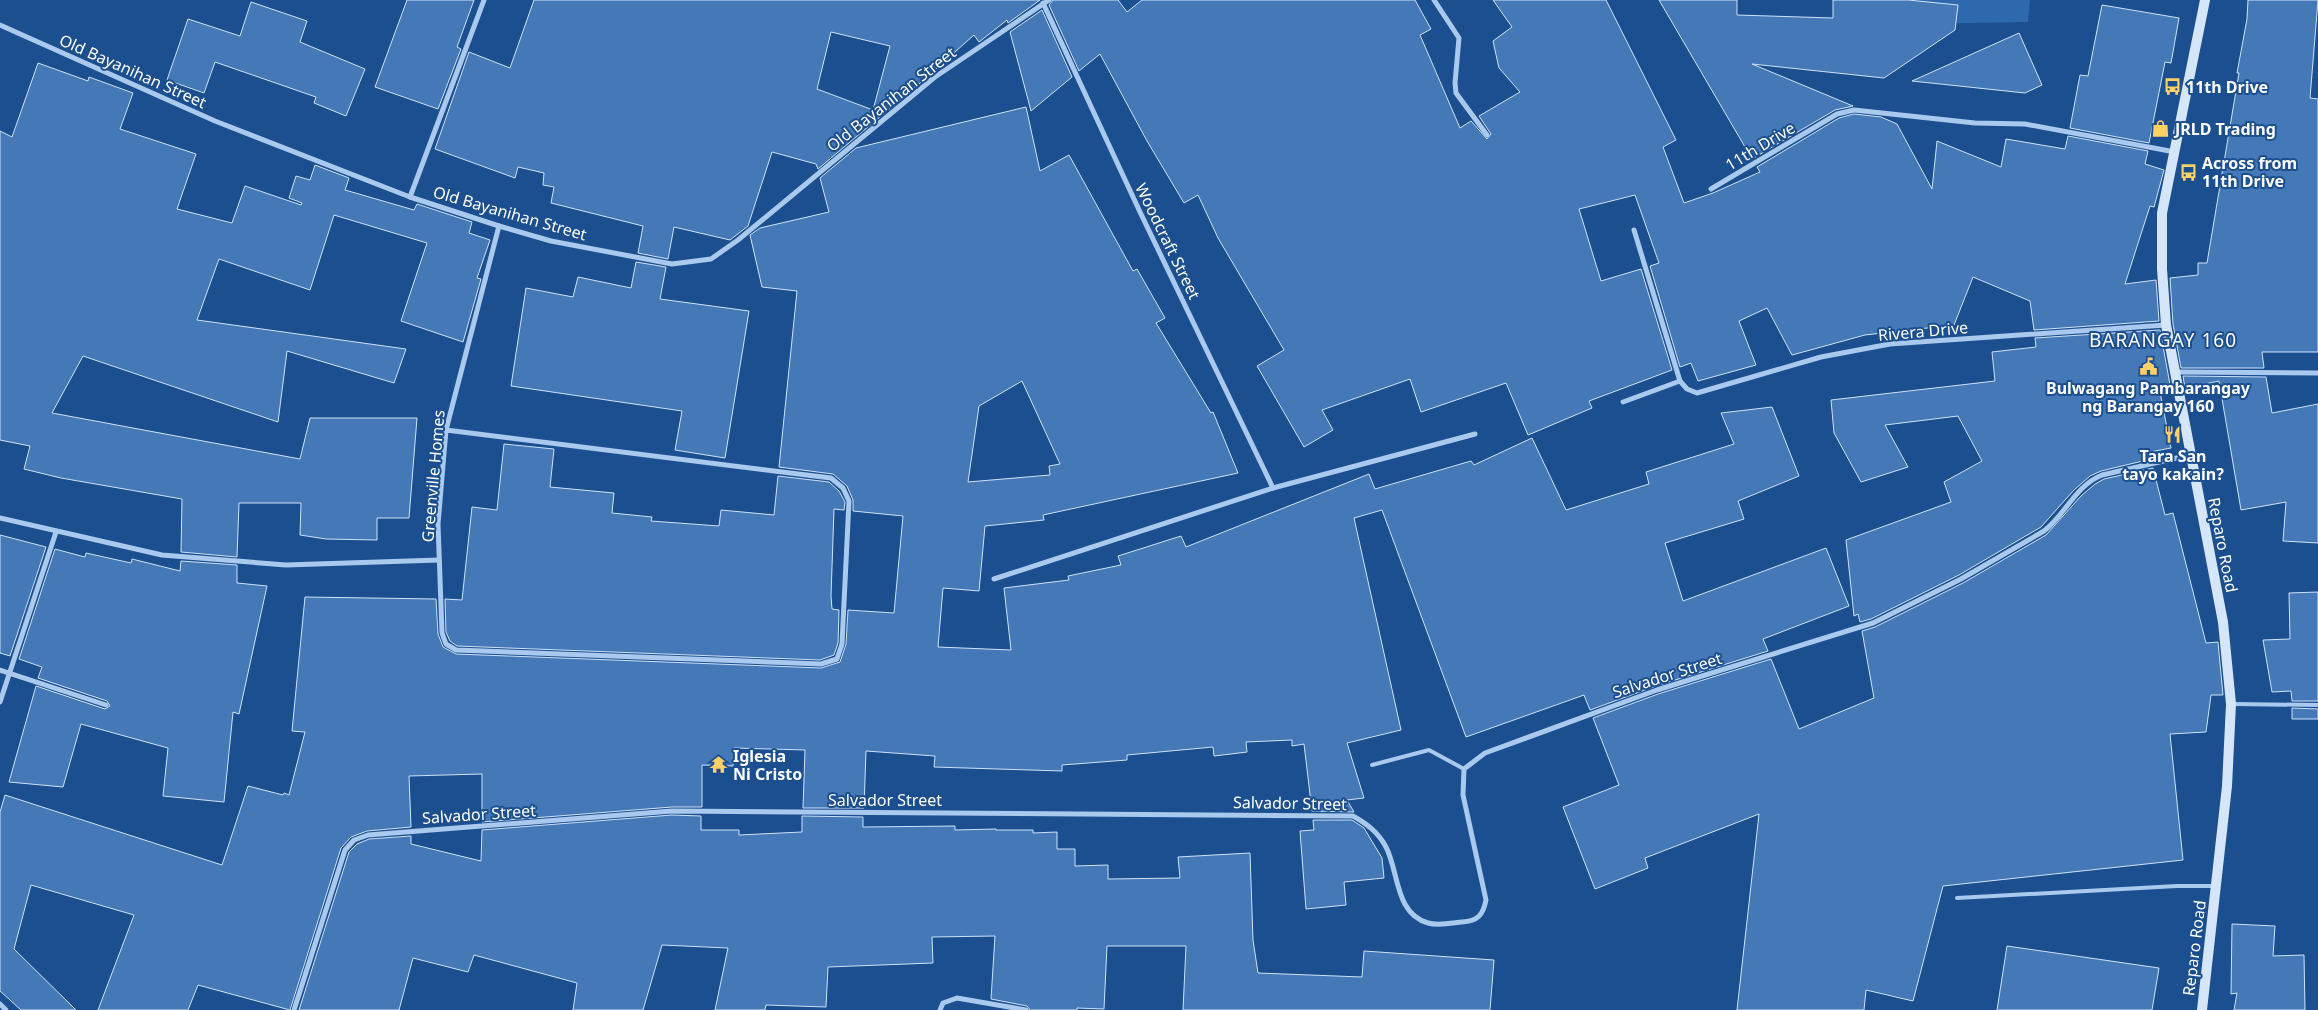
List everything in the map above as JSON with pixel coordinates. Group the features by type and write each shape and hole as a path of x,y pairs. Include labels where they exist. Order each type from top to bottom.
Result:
{"main road":[{"name":"Reparo Road","path":"2202,1010 2227,786 2231,704 2223,622 2166,325 2162,269 2162,213 2176,152 2204,0"}],"street":[{"path":"410,197 484,0"},
{"path":"1434,0 1459,38 1456,92 1487,135"},
{"name":"Old Bayanihan Street","path":"0,25 215,121 410,197 551,241 672,264 711,259 738,240 934,77 1046,2"},
{"name":"Woodcraft Street","path":"1046,2 1140,212 1273,488"},
{"name":"11th Drive","path":"1712,189 1837,114 1854,110 1975,123 2025,124 2176,152"},
{"name":"Greenville Homes","path":"446,430 831,478 844,488 849,500 842,644 837,659 821,664 456,650 446,644 442,633 438,524 446,430 499,226"},
{"path":"1624,402 1680,381 1634,230"},
{"name":"Rivera Drive","path":"1680,381 1687,389 1697,393 1710,391 1821,358 1890,344 2166,325"},
{"path":"2176,372 2318,373"},
{"path":"994,579 1273,488 1475,434"},
{"name":"Salvador Street","path":"294,1010 345,850 354,840 368,835 672,812 1353,816 1372,827 1386,847 1404,905 1416,919 1430,924 1475,921 1484,912 1486,900 1463,795 1464,769 1485,753 1648,693 1873,623 1961,579 2044,531 2054,523 2080,488 2090,480 2102,475 2190,455"},
{"path":"0,518 162,555 286,564 439,560"},
{"path":"0,702 56,532"},
{"path":"0,670 106,705"},
{"path":"940,1010 943,1003 957,998 1026,1010"},
{"path":"0,1004 6,1010"}],"lane":[{"path":"2231,704 2318,705"},
{"path":"1372,765 1429,750 1464,769"},
{"path":"1957,898 2177,886 2216,886"}],"shaded area":[{"path":"1862,0 2030,0 2028,22 1859,25"}],"building":[{"path":"407,0 474,0 457,47 461,49 438,109 375,87"},
{"path":"534,0 1040,0 1008,23 1007,20 979,42 974,35 818,169 816,164 772,152 748,226 730,240 674,227 668,259 638,253 643,226 551,203 554,187 543,185 544,173 518,167 515,178 435,149 469,52 510,68","holes":["831,32 890,46 873,110 817,89"]},
{"path":"1053,0 1118,0 1127,12 1142,0 1415,0 1431,29 1420,35 1460,128 1471,121 1487,139 1491,134 1479,116 1520,92 1499,68 1493,41 1512,27 1493,0 1606,0 1676,140 1663,147 1684,203 1713,193 1760,172 1757,167 1839,118 1854,114 1881,117 1897,124 1932,189 1937,141 2001,167 2006,139 2065,149 2068,136 2148,151 2145,164 2164,170 2154,207 2150,206 2125,284 2156,280 2159,321 2034,330 2030,301 1973,277 1954,325 1865,335 1792,355 1767,308 1739,321 1756,365 1698,381 1691,363 1680,367 1650,266 1659,263 1635,195 1579,209 1601,281 1641,269 1672,370 1589,401 1592,408 1528,435 1506,383 1421,412 1410,379 1322,410 1333,430 1304,447 1257,366 1284,350 1218,238 1198,195 1184,203 1147,141 1100,54 1079,71 1049,5"},
{"path":"1659,0 1737,0 1737,15 1833,18 1833,0 1908,0 1958,5 1955,30 1884,78 1752,64 1853,106 1835,110 1752,159"},
{"path":"2248,0 2318,0 2310,98 2318,99 2318,352 2262,352 2264,368 2181,368 2173,324 2170,278 2198,275 2198,263 2207,263 2239,73 2237,73 2247,19"},
{"path":"251,2 307,21 300,42 365,69 346,116 314,103 316,97 215,62 204,93 167,80 188,19 240,36"},
{"path":"2102,5 2179,18 2171,63 2165,62 2149,143 2070,128 2080,75 2088,76"},
{"path":"1042,10 1072,77 1031,111 1010,32"},
{"path":"2019,33 2042,85 2025,93 1912,81"},
{"path":"38,63 88,81 89,77 133,93 120,129 196,154 177,209 232,223 245,186 301,205 302,203 289,198 296,176 310,180 315,165 349,178 345,190 414,210 417,204 472,222 469,233 490,240 477,278 481,279 463,342 401,321 427,243 334,215 310,290 219,259 197,320 406,349 394,383 287,351 278,422 83,356 52,413 300,459 310,418 417,418 409,518 377,518 377,540 326,539 300,535 301,503 239,503 237,557 181,552 182,499 61,478 24,469 30,446 0,440 0,131 12,137"},
{"path":"1026,107 1040,171 1069,155 1133,271 1137,269 1165,318 1156,323 1211,413 1213,412 1238,473 1043,515 1044,520 985,526 979,591 943,588 938,647 1011,650 1004,588 1069,580 1068,576 1121,565 1118,556 1181,536 1186,547 1369,474 1375,489 1471,461 1474,465 1532,438 1566,510 1649,484 1646,472 1734,444 1721,413 1772,407 1799,476 1738,501 1744,519 1665,543 1683,601 1826,548 1849,606 1763,639 1768,651 1656,686 1590,710 1584,695 1466,737 1382,510 1354,518 1401,730 1347,743 1364,798 1347,800 1354,812 1312,811 1304,744 1292,746 1292,740 1246,742 1247,752 1214,756 1213,747 1127,755 1127,760 1062,765 1062,771 934,767 935,756 866,751 864,808 803,808 805,750 734,748 733,766 702,765 702,807 672,807 482,822 482,774 409,776 411,827 367,831 351,837 341,848 290,1010 198,985 188,1010 98,1010 134,915 31,885 14,949 76,1010 21,1010 0,991 0,812 5,795 222,865 248,786 289,795 305,732 292,731 305,597 436,599 438,634 443,647 456,654 821,668 840,662 846,644 848,610 894,613 903,516 853,511 853,500 847,486 833,474 779,467 797,291 762,287 750,235 760,228 829,212 820,178 856,148","holes":["1022,381 1060,464 1049,466 1050,475 968,482 979,406"]},
{"path":"636,262 666,267 660,299 749,311 725,458 675,450 682,411 511,386 526,288 573,297 578,277 631,288"},
{"path":"2160,330 2171,390 2160,392 2171,448 2150,452 2151,459 2101,471 2090,476 2074,490 2041,527 1959,575 1871,619 1860,622 1858,614 1854,616 1846,540 1951,502 1944,482 1982,461 1958,416 1885,425 1908,467 1861,482 1834,433 1831,400 1995,381 1992,352 2036,347 2035,338"},
{"path":"2183,376 2266,377 2272,413 2318,404 2318,543 2283,541 2286,502 2241,510 2219,381 2185,388"},
{"path":"504,444 554,449 550,487 614,493 612,513 652,517 651,521 719,526 721,510 774,515 778,476 829,482 839,491 845,502 844,510 834,509 831,596 832,609 839,610 838,643 834,655 820,660 457,646 450,641 446,632 445,599 462,600 472,507 497,510"},
{"path":"2153,468 2165,515 2173,513 2206,643 2218,642 2223,695 2211,695 2206,732 2170,734 2183,860 1943,886 1913,1001 1866,990 1864,1010 1737,1010 1759,814 1645,858 1648,868 1595,889 1563,807 1619,785 1593,718 1658,694 1771,659 1799,729 1874,698 1862,631 1875,627 1963,583 2046,535 2081,496 2095,484 2104,479"},
{"path":"0,535 46,547 10,656 0,653"},
{"path":"55,549 85,557 86,553 131,563 132,559 180,571 181,561 237,565 237,583 267,586 239,714 233,712 224,802 163,796 168,748 81,724 63,787 9,782 36,686 105,709 110,706 107,701 38,678 42,667 19,659"},
{"path":"2318,592 2318,701 2292,701 2291,691 2272,692 2263,640 2290,639 2289,593"},
{"path":"2292,708 2318,709 2318,719 2292,719"},
{"path":"672,815 701,816 701,830 739,830 739,835 802,832 802,816 863,817 863,827 955,826 955,830 996,829 1033,830 1033,833 1057,832 1057,849 1075,849 1075,866 1108,865 1108,879 1180,878 1178,857 1250,853 1253,940 1258,973 1362,977 1364,951 1494,960 1490,1010 1183,1010 1186,946 1107,946 1104,1009 1030,1010 1027,1006 991,999 995,936 932,937 933,963 828,967 826,1007 766,1005 765,1010 715,1010 728,948 662,945 643,1010 573,1010 577,983 474,955 468,972 413,958 399,1010 299,1010 349,852 357,844 369,839 411,836 411,844 481,861 482,830"},
{"path":"1313,820 1352,820 1364,828 1382,858 1384,878 1344,882 1346,905 1306,909 1300,831 1314,830"},
{"path":"2232,924 2275,926 2273,956 2304,955 2305,1010 2234,1010 2237,993 2231,994"},
{"path":"2007,946 2159,968 2152,1010 1997,1010"}],"place":[{"name":"11th Drive","path":"2172,87"},
{"name":"JRLD Trading","path":"2161,129"},
{"name":"Across from 11th Drive","path":"2188,172"},
{"name":"Bulwagang Pambarangay ng Barangay 160","path":"2148,367"},
{"name":"Tara San tayo kakain?","path":"2173,435"},
{"name":"Iglesia Ni Cristo","path":"719,765"}],"district":[{"name":"BARANGAY 160","path":"2163,340"}]}
